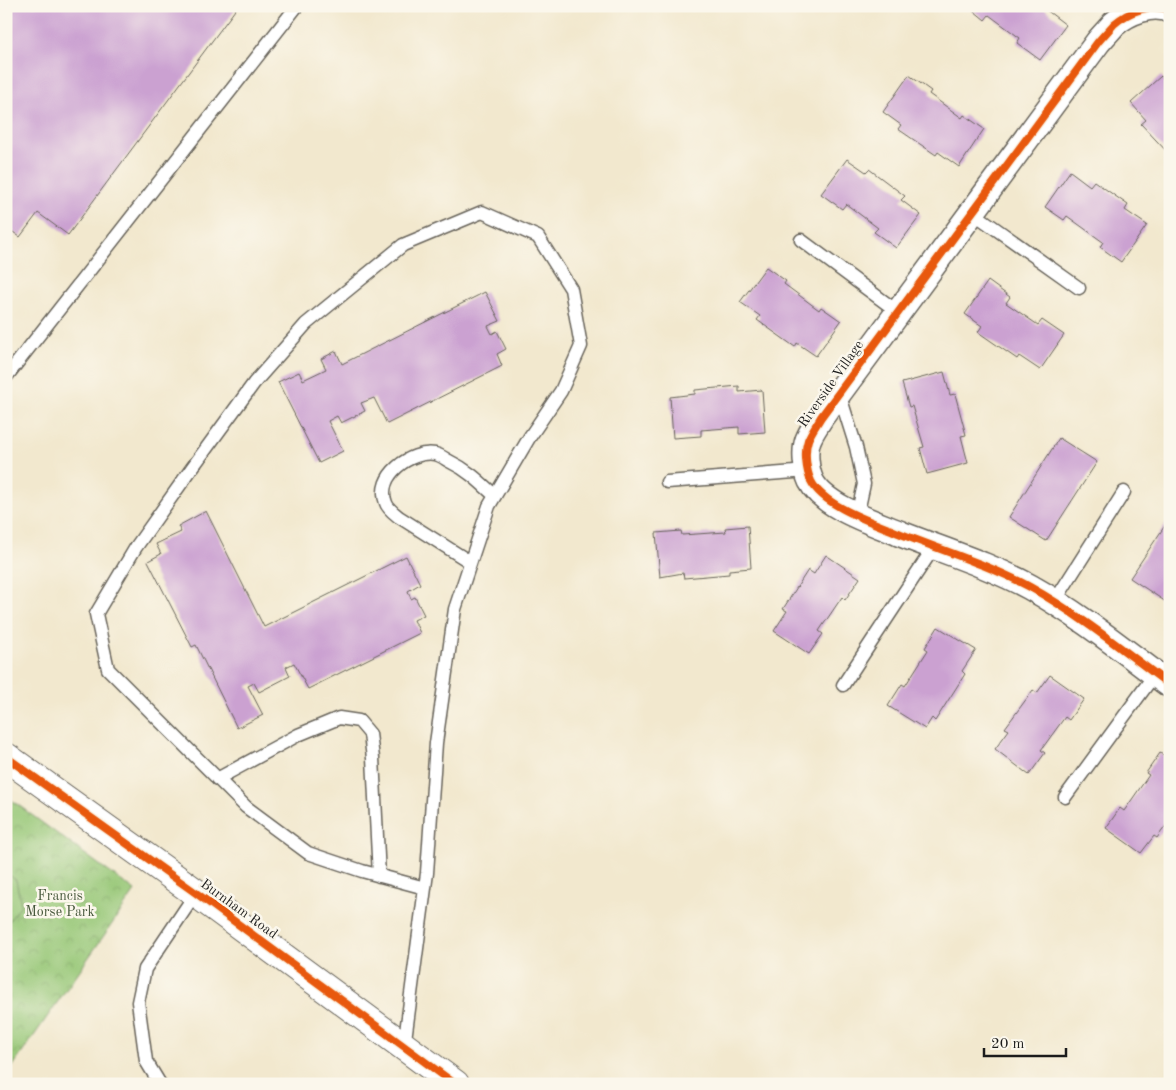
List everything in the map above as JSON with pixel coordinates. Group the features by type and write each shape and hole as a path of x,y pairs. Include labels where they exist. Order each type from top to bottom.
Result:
{"street":[{"name":"Riverside Village","path":"1162,680 1054,601 1001,572 934,548 856,516 837,506 823,496 811,481 805,462 807,441 821,417 1098,42 1115,24 1130,13 1147,7 1170,10"},
{"name":"Burnham Road","path":"6,757 196,893 454,1084"}],"lane":[{"path":"6,377 297,6"},
{"path":"404,1047 425,888 436,744 455,609 489,506 529,438 561,391 581,346 571,289 538,237 482,212 403,245 306,324 254,384 192,468 136,547 96,614 108,669 246,807 308,853 425,888"},
{"path":"972,212 1079,288"},
{"path":"801,240 898,312"},
{"path":"839,393 856,448 864,484 856,516"},
{"path":"470,562 391,511 386,503 384,493 386,484 398,466 419,455 429,454 438,455 469,472 495,496"},
{"path":"667,482 808,471"},
{"path":"1054,601 1124,492"},
{"path":"843,685 934,548"},
{"path":"1065,797 1162,680"},
{"path":"217,779 298,735 339,718 359,721 370,734 380,876"},
{"path":"160,1084 146,1061 138,1002 145,969 196,893"}],"green space":[{"name":"Francis Morse Park","path":"6,796 135,891 6,1076"},
{"path":"6,873 16,880 21,905 6,925"}],"building":[{"path":"6,6 238,6 68,235 38,213 20,237 6,227"},
{"path":"968,6 1047,6 1045,9 1066,25 1040,60 1017,43 1020,38 989,15 985,20"},
{"path":"909,75 931,91 929,94 962,118 964,115 984,129 959,167 938,152 936,155 898,129 901,125 883,112"},
{"path":"1161,76 1170,86 1170,155 1141,124 1146,120 1131,103"},
{"path":"847,159 866,172 869,169 905,196 901,200 921,215 896,248 874,232 878,228 846,204 842,209 821,194"},
{"path":"1070,171 1090,186 1094,181 1128,205 1125,210 1147,225 1121,262 1100,247 1103,242 1067,216 1064,220 1045,207"},
{"path":"766,267 786,281 784,284 819,310 821,307 841,321 816,356 797,343 795,347 757,320 760,316 740,302"},
{"path":"988,281 1010,297 1006,303 1038,325 1042,320 1064,335 1040,370 1019,356 1017,359 978,332 982,326 965,314"},
{"path":"485,292 500,321 488,326 492,334 497,331 506,349 497,354 502,366 387,424 374,398 361,403 365,411 341,423 337,416 328,421 343,451 319,463 278,382 299,372 303,380 326,369 321,359 336,351 342,364"},
{"path":"944,372 950,395 955,394 966,435 961,436 968,463 927,474 920,448 924,447 912,406 909,407 902,383"},
{"path":"739,386 739,392 762,390 765,432 739,434 739,427 701,430 701,436 673,438 670,397 695,394 695,390"},
{"path":"1059,438 1097,462 1046,541 1009,517"},
{"path":"206,511 264,627 406,556 420,584 408,591 411,599 415,597 424,615 414,620 420,633 308,689 294,663 286,667 290,676 259,692 254,683 248,686 263,715 237,728 196,645 192,647 148,561 161,554 156,544 181,532 178,526"},
{"path":"1170,518 1170,597 1166,602 1130,578"},
{"path":"748,526 751,568 729,570 729,574 684,578 683,573 660,577 656,533 681,531 682,535 726,532 725,528"},
{"path":"826,555 860,578 845,600 842,597 819,631 823,634 809,654 774,631 787,611 783,609 808,570 814,574"},
{"path":"938,627 976,650 962,671 965,674 935,721 932,718 925,729 888,706 902,684 905,686 928,650 925,648"},
{"path":"1050,675 1084,699 1069,720 1065,717 1041,750 1045,753 1029,775 995,749 1009,730 1005,728 1033,690 1037,693"},
{"path":"1160,753 1170,759 1170,820 1157,838 1154,836 1141,853 1106,828 1120,808 1124,811 1149,775 1146,773"}],"cycle path":[{"path":"1170,10 1156,7 1133,12 1114,24 1098,42 821,417 808,440 806,455 811,481 827,499 838,506 878,525 983,565 1030,587 1084,621 1170,685"},
{"path":"6,757 196,893 455,1084"}]}
